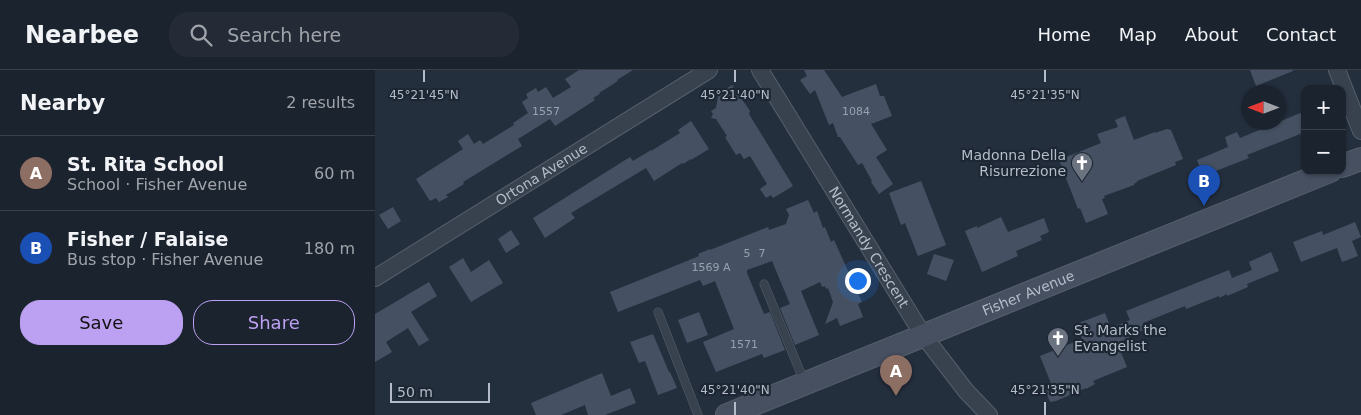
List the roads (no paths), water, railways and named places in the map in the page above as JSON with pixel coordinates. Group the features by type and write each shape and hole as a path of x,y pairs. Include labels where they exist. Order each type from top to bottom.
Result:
{"main road":[{"path":"1346,165 1361,159"},
{"name":"Fisher Avenue","path":"727,415 1320,175"}],"street":[{"name":"Ortona Avenue","path":"375,278 709,70"},
{"name":"Normandy Crescent","path":"760,70 923,335 966,391 989,415"},
{"path":"1337,70 1361,131"}],"lane":[{"path":"764,284 805,383"},
{"path":"658,312 698,415"}],"place":[{"name":"Madonna Della Risurrezione","path":"1082,182"},
{"name":"Fisher / Falaise","path":"1204,206"},
{"name":"St. Marks the Evangelist","path":"1058,357"},
{"name":"St. Rita School","path":"896,396"}]}
